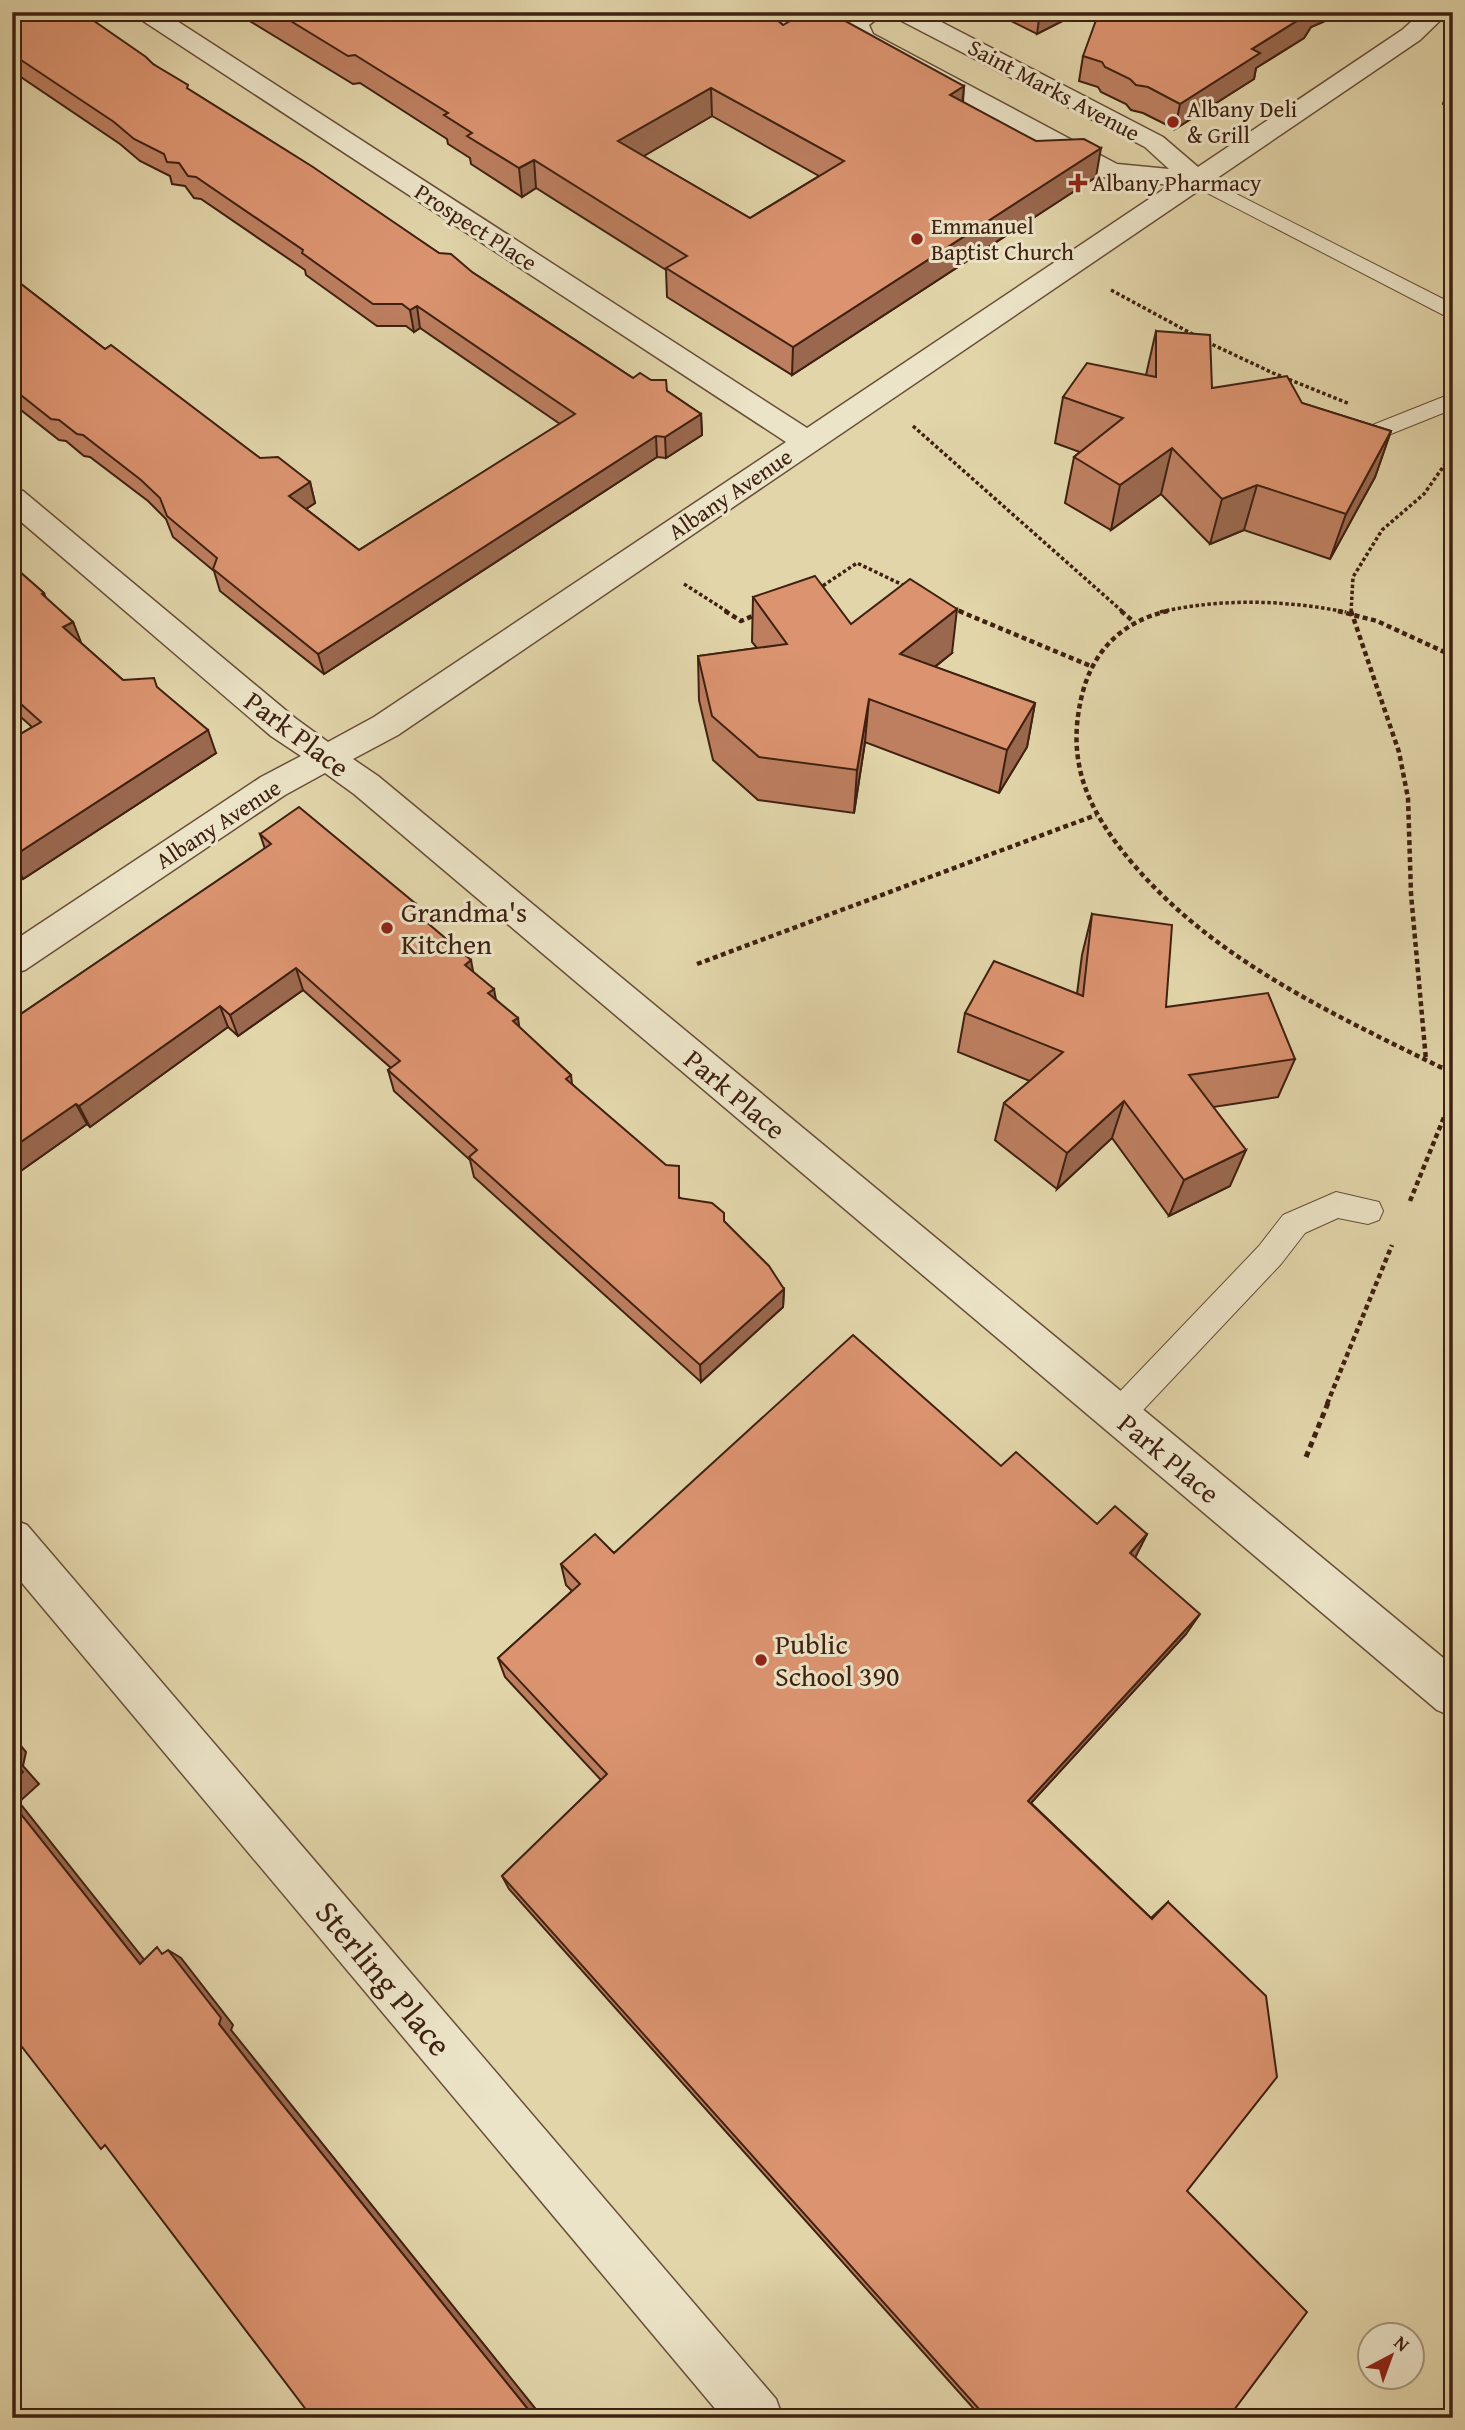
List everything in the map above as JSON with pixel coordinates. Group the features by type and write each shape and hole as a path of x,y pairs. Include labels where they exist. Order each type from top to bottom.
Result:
{"street":[{"name":"Prospect Place","path":"146,12 807,442"},
{"name":"Saint Marks Avenue","path":"873,12 859,21 856,27 863,39 1111,170 1197,180"},
{"name":"Saint Marks Avenue","path":"903,12 1154,142 1197,180"},
{"name":"Albany Avenue","path":"12,960 273,786 386,726 1411,36 1437,12"},
{"name":"Park Place","path":"16,506 283,727 376,794 1453,1695"},
{"name":"Sterling Place","path":"12,1539 757,2418"}],"lane":[{"name":"Saint Marks Avenue","path":"1197,180 1453,313"},
{"path":"1353,441 1453,400"},
{"path":"1118,1415 1270,1255 1294,1224 1336,1205 1368,1211"}],"path":[{"path":"1111,290 1273,373 1397,422"},
{"path":"913,426 1134,622"},
{"path":"1426,1060 1411,894 1408,798 1399,752 1351,614 1353,576 1375,541 1382,530 1424,494 1453,453"},
{"path":"808,596 856,563 915,591"},
{"path":"684,584 741,621 763,612"},
{"path":"1453,656 1396,630 1351,614 1294,604 1247,602 1183,607 1134,622 1105,647 1086,678 1075,722 1077,763 1096,815 1139,873 1186,919 1266,979 1356,1028 1453,1070"},
{"path":"953,608 1093,667"},
{"path":"697,964 1096,815"},
{"path":"1407,1208 1453,1095"},
{"path":"1306,1457 1397,1233"}],"building":[{"path":"12,12 81,12 153,64 188,85 187,88 313,167 439,253 451,254 472,272 633,378 640,373 651,380 666,380 667,391 701,414 665,437 656,436 318,654 213,569 217,558 167,516 160,498 141,480 83,435 77,434 59,420 51,419 12,388 12,277 105,349 111,345 260,458 278,457 310,482 289,496 359,550 575,414 417,306 410,310 402,304 373,304 302,253 303,250 196,177 188,176 179,163 167,162 164,154 134,139 114,122 12,54"},
{"path":"276,12 768,12 783,25 806,12 829,12 964,86 950,95 1036,141 1084,139 1101,148 793,347 666,268 687,256 534,160 519,168 467,136 472,133 444,115 448,113 355,55 348,56","holes":["711,88 844,161 750,218 618,141"]},
{"path":"1099,12 1311,12 1252,49 1260,53 1180,104 1148,87 1136,85 1130,79 1105,67 1102,62 1083,56"},
{"path":"1156,331 1210,335 1212,388 1287,376 1302,403 1391,431 1346,514 1257,485 1222,499 1172,448 1120,485 1074,457 1123,418 1063,397 1087,363 1156,377"},
{"path":"12,565 73,622 63,627 123,680 154,678 157,687 208,730 12,857 12,739 41,722 12,696"},
{"path":"815,576 851,624 910,579 957,609 900,654 1035,703 1007,750 869,699 857,770 759,757 712,716 698,656 787,644 753,597"},
{"path":"299,807 416,904 410,908 471,960 465,965 494,989 488,993 518,1018 513,1021 571,1075 566,1079 666,1165 679,1166 679,1198 712,1203 724,1213 724,1221 769,1266 784,1289 700,1365 469,1157 477,1150 388,1070 400,1061 296,968 230,1015 220,1006 79,1106 76,1104 12,1148 12,1020 271,844 260,834"},
{"path":"1092,914 1172,925 1166,1007 1268,993 1295,1059 1189,1075 1246,1150 1184,1180 1124,1101 1067,1153 1004,1103 1063,1052 965,1013 994,961 1083,996"},
{"path":"853,1335 1001,1466 1016,1452 1097,1524 1115,1506 1147,1534 1130,1553 1200,1614 1028,1801 1152,1919 1168,1902 1266,1996 1277,2077 1187,2191 1307,2312 1228,2418 987,2418 502,1876 607,1774 498,1658 580,1584 561,1564 595,1534 614,1553"},
{"path":"12,1760 23,1772 12,1782"},
{"path":"12,1803 140,1964 157,1947 162,1954 168,1950 221,2018 219,2024 273,2093 535,2418 301,2418 307,2411 105,2145 101,2149 12,2034"}],"place":[{"name":"Albany Deli & Grill","path":"1173,122"},
{"name":"Albany Pharmacy","path":"1078,183"},
{"name":"Emmanuel Baptist Church","path":"917,239"},
{"name":"Grandma's Kitchen","path":"387,928"},
{"name":"Public School 390","path":"761,1660"}]}
